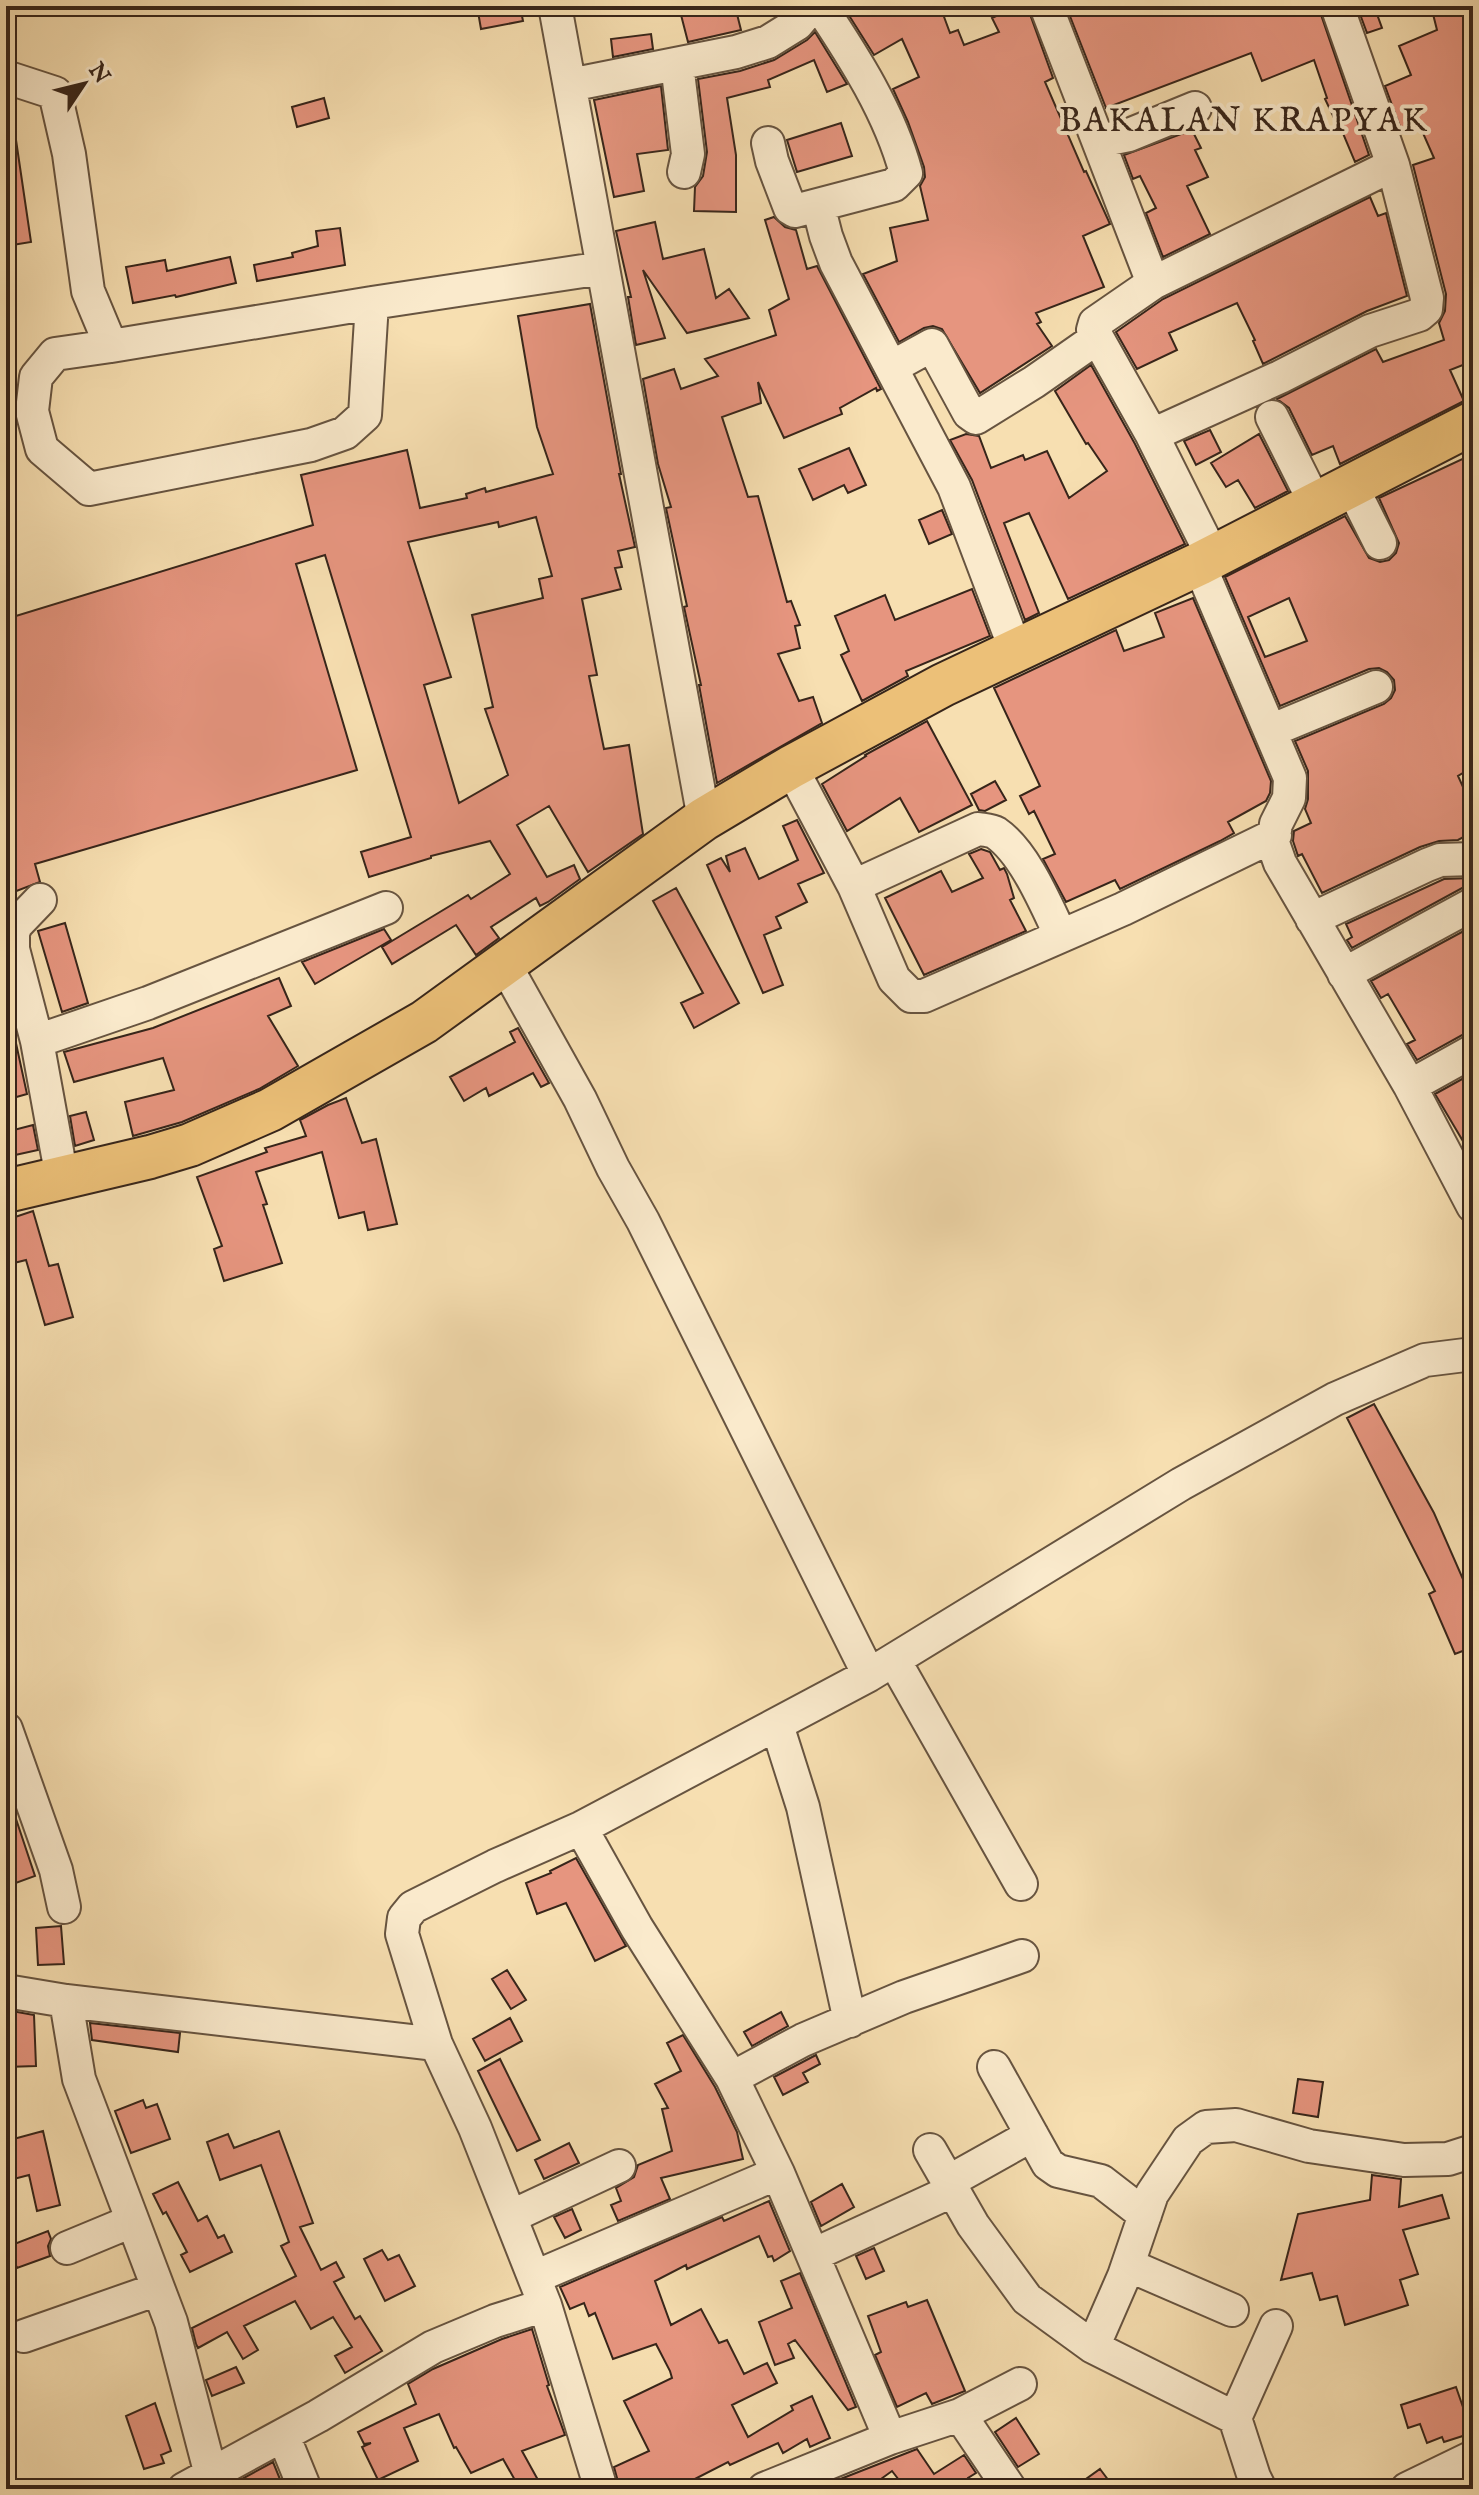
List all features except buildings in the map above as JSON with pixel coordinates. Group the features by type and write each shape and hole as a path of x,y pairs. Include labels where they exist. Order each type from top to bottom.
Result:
{"main road":[{"path":"6,1191 190,1145 270,1110 333,1077 424,1022 704,819 791,767 943,685 1205,559 1473,423"}],"street":[{"path":"555,6 704,819"},
{"path":"570,85 736,52 768,42 797,24 812,6"},
{"path":"768,143 790,208 795,211 894,185 906,173 893,132 844,42 820,6"},
{"path":"1046,6 1153,283"},
{"path":"1152,435 1258,388 1370,331 1419,315 1426,309 1427,298 1393,165 1337,6"},
{"path":"677,64 688,154 684,172"},
{"path":"6,77 55,93 69,154 88,291 111,346"},
{"path":"1099,141 1129,135 1195,108"},
{"path":"1393,165 1153,283 1095,323 1093,330 1152,435 1205,559 1290,778 1289,798 1276,824 1273,843 1280,863 1410,1086 1472,1202"},
{"path":"818,205 836,263 954,487 1016,651"},
{"path":"372,303 365,415 345,433 311,445 89,489 42,449 32,411 36,377 55,354 372,303 603,268"},
{"path":"892,367 932,345 969,413 976,418 1097,338"},
{"path":"1272,417 1333,494 1380,543"},
{"path":"1270,731 1376,687"},
{"path":"791,767 854,886 894,979 911,996 924,996 1061,936 1275,835"},
{"path":"854,886 978,829 994,831 1011,848 1037,888 1061,936"},
{"path":"1312,919 1440,860 1473,859"},
{"path":"40,900 16,925 13,949 37,1041 62,1178"},
{"path":"1344,974 1473,904"},
{"path":"37,1041 148,1003 386,908"},
{"path":"504,963 882,1667 1021,1884"},
{"path":"1410,1086 1473,1051"},
{"path":"601,2489 540,2291 475,2128 436,2044 402,1934 404,1918 413,1907 430,1897 581,1828 882,1667 1181,1484 1335,1399 1425,1360 1473,1354"},
{"path":"777,1725 803,1807 850,2021"},
{"path":"6,1729 56,1870 64,1907"},
{"path":"581,1828 637,1928 732,2078 778,2173 890,2438"},
{"path":"732,2078 803,2040 904,1997 1022,1956"},
{"path":"6,1991 66,2001 436,2044"},
{"path":"66,2001 79,2079 171,2322 193,2485 433,2347 495,2321 540,2291 778,2173"},
{"path":"994,2067 1048,2164 1058,2171 1101,2181 1145,2215"},
{"path":"1093,2347 1128,2265 1152,2194 1188,2140 1206,2127 1236,2125 1309,2146 1404,2160 1448,2159 1473,2151"},
{"path":"813,2255 951,2186 1032,2135"},
{"path":"930,2150 973,2225 1027,2299 1093,2347 1235,2418"},
{"path":"512,2216 619,2166"},
{"path":"67,2248 132,2221"},
{"path":"1128,2265 1232,2310"},
{"path":"24,2336 158,2289"},
{"path":"1260,2489 1235,2418 1276,2326"},
{"path":"764,2489 890,2438 960,2415 1020,2384"},
{"path":"960,2415 1010,2489"},
{"path":"283,2435 305,2489"},
{"path":"1407,2489 1473,2457"}],"district":[{"name":"BAKALAN KRAPYAK","path":"1244,119"}]}
